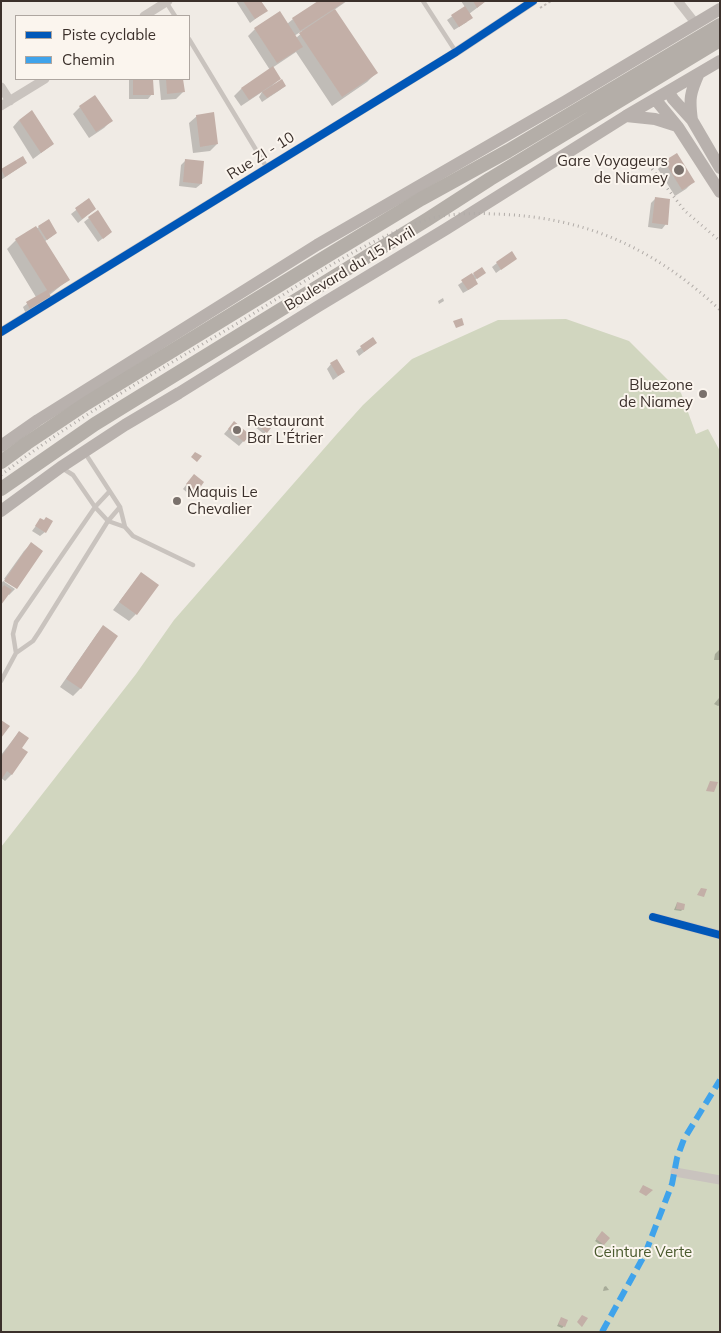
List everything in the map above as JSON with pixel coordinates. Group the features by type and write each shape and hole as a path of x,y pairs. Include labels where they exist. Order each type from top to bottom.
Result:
{"highway":[{"name":"Boulevard du 15 Avril","path":"1,462 87,403 327,256 421,199 508,151 720,25"},
{"name":"Boulevard du 15 Avril","path":"1,489 95,424 490,179 720,40"}],"main road":[{"path":"1,446 38,420 317,245 566,101 720,9"},
{"name":"Boulevard du 15 Avril","path":"1,511 61,467 125,425 179,394 626,116 720,61"},
{"path":"692,120 689,103 699,74"},
{"path":"669,92 692,120 720,168"},
{"path":"655,100 678,126 720,192"},
{"path":"626,116 655,119 678,126"},
{"path":"689,144 702,138"}],"street":[{"name":"Rue ZI - 10","path":"1,332 456,52 533,1"},
{"path":"678,1 696,24"},
{"path":"146,15 167,2"},
{"path":"1,106 43,80"},
{"path":"1,87 10,101"},
{"path":"653,917 720,935"},
{"path":"675,1172 720,1180"}],"lane":[{"path":"423,1 456,52"},
{"path":"167,2 174,15"},
{"path":"190,41 267,168"},
{"path":"84,452 120,507 125,527 133,536 193,565"},
{"path":"61,467 73,475 95,507 108,521 125,527"},
{"path":"16,653 14,634 16,622 95,507 109,492"},
{"path":"1,681 16,653 32,641 39,632 108,521 120,507"}],"green space":[{"name":"Ceinture Verte","path":"566,319 629,341 681,393 696,434 708,429 720,451 720,1332 1,1332 1,847 136,674 174,620 363,405 412,359 498,320"}],"building":[{"path":"243,1 261,1 268,11 255,19"},
{"path":"318,1 346,1 300,31 292,18"},
{"path":"473,1 486,1 477,8"},
{"path":"465,6 473,18 459,27 451,15"},
{"path":"335,9 378,73 342,97 299,33"},
{"path":"280,11 303,47 277,63 254,28"},
{"path":"273,66 281,79 249,100 241,88"},
{"path":"282,79 286,86 267,98 262,92"},
{"path":"133,80 153,80 154,95 133,95"},
{"path":"166,80 183,80 185,92 167,94"},
{"path":"95,95 113,121 96,132 79,106"},
{"path":"32,110 54,144 41,153 19,120"},
{"path":"214,112 218,144 200,147 196,115"},
{"path":"677,153 695,182 682,190 664,161"},
{"path":"23,156 27,163 5,177 1,169"},
{"path":"185,159 204,161 202,184 183,182"},
{"path":"655,197 670,199 668,225 652,223"},
{"path":"89,198 96,209 82,219 75,208"},
{"path":"98,210 112,232 103,239 88,217"},
{"path":"49,219 57,233 47,240 38,226"},
{"path":"36,226 70,280 49,293 52,299 31,311 26,302 47,290 15,239"},
{"path":"512,251 517,259 501,270 496,262"},
{"path":"482,267 486,273 477,279 473,273"},
{"path":"472,273 478,284 468,290 461,280"},
{"path":"462,318 464,325 456,328 453,321"},
{"path":"373,337 377,343 364,352 360,346"},
{"path":"337,359 345,372 338,376 330,363"},
{"path":"260,419 271,428 267,433 256,424"},
{"path":"234,421 250,435 244,442 228,429"},
{"path":"195,452 202,456 197,462 191,457"},
{"path":"194,474 204,482 197,492 186,484"},
{"path":"46,517 53,521 46,533 35,526 40,518 44,520"},
{"path":"31,542 43,551 17,589 4,581"},
{"path":"141,572 159,585 137,615 119,602"},
{"path":"4,585 12,590 1,605 1,589"},
{"path":"103,625 118,636 81,689 66,679"},
{"path":"1,720 10,726 1,738"},
{"path":"19,731 29,738 22,748 28,752 12,775 7,771 1,780 1,757"},
{"path":"710,781 718,782 714,792 706,791"},
{"path":"701,888 707,889 704,897 697,895"},
{"path":"677,902 685,904 684,910 676,909"},
{"path":"643,1185 653,1190 646,1196 639,1192"},
{"path":"602,1231 610,1238 604,1245 596,1239"},
{"path":"582,1315 588,1318 582,1327 577,1322"},
{"path":"561,1317 568,1320 565,1327 558,1324"}],"railway":[{"path":"649,165 685,211 720,241"},
{"path":"1,475 57,435 144,379 327,268 375,241 434,218 470,214 529,216 589,229 644,253 670,269 720,310"}],"marked path":[{"path":"602,1332 645,1254 672,1184 677,1158 684,1139 720,1080"}],"cycle path":[{"path":"1,332 456,52 533,1"},
{"path":"653,917 720,935"}],"place":[{"name":"Gare Voyageurs de Niamey","path":"679,170"},
{"name":"Bluezone de Niamey","path":"703,394"},
{"name":"Restaurant Bar L’Étrier","path":"237,430"},
{"name":"Maquis Le Chevalier","path":"177,501"}]}
